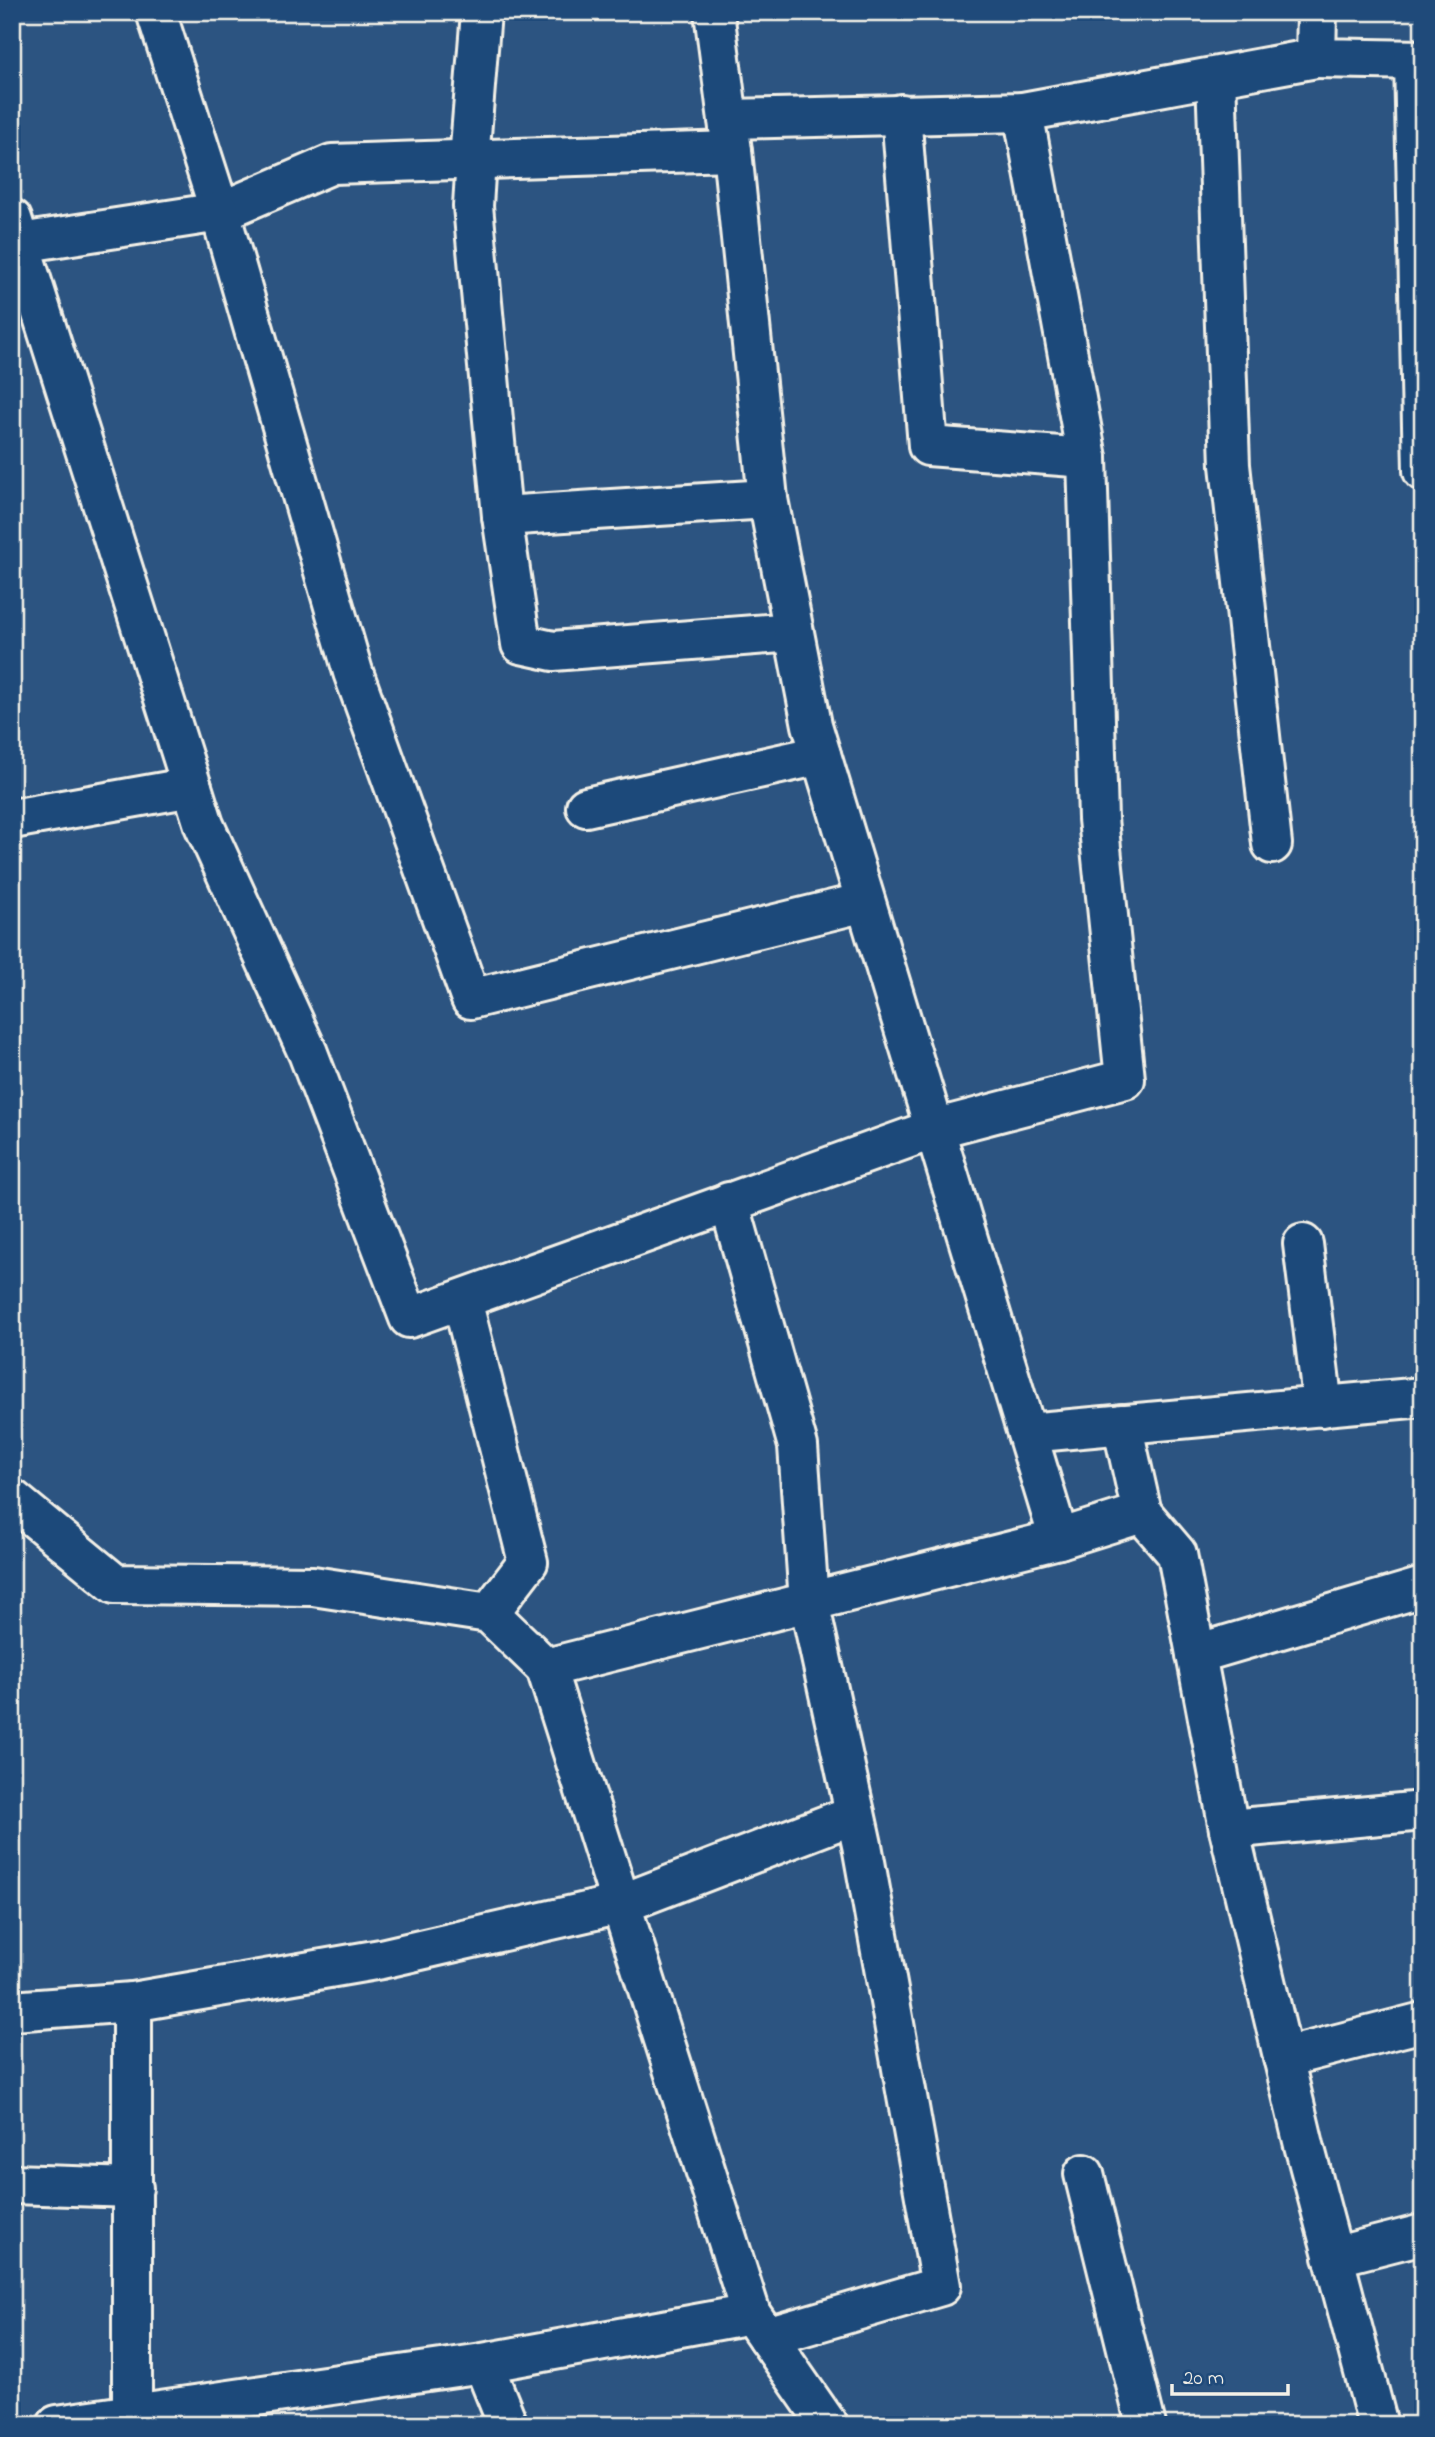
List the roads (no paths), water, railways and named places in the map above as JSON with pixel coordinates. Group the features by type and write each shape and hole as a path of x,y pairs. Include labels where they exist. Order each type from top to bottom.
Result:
{"street":[{"path":"156,12 220,212 353,672 471,999 865,902"},
{"path":"469,160 481,12"},
{"path":"714,12 730,135 768,499 811,725 1059,1539"},
{"path":"1316,58 1317,12"},
{"path":"1023,112 1087,458 1098,819 1125,1079 934,1129 409,1318 308,1053 204,825 16,231 220,212 332,164 469,160 730,135 901,114 1023,112 1316,58 1418,60 1423,471"},
{"path":"1216,77 1230,464 1272,844"},
{"path":"901,114 928,446 1087,458"},
{"path":"469,160 476,159 473,206 502,516 522,644 553,652 793,632"},
{"path":"502,516 768,499"},
{"path":"586,807 821,755"},
{"path":"12,819 192,788"},
{"path":"57,2425 759,2326 941,2286 855,1814 808,1602 798,1446 729,1202"},
{"path":"1303,1244 1323,1406"},
{"path":"462,1300 528,1562 489,1613"},
{"path":"1027,1433 1423,1398"},
{"path":"1122,1424 1142,1513 1177,1555 1230,1829 1283,2058 1378,2425"},
{"path":"12,1499 115,1584 313,1586 489,1613 546,1668 759,2326 828,2425"},
{"path":"546,1668 1059,1539 1142,1513"},
{"path":"1196,1654 1423,1587"},
{"path":"1230,1829 1423,1811"},
{"path":"12,2011 132,2002 381,1959 621,1904 855,1814"},
{"path":"132,2002 132,2414"},
{"path":"1283,2058 1423,2022"},
{"path":"1084,2174 1146,2425"},
{"path":"12,2184 133,2188"},
{"path":"1333,2257 1423,2234"},
{"path":"483,2363 508,2425"}]}
